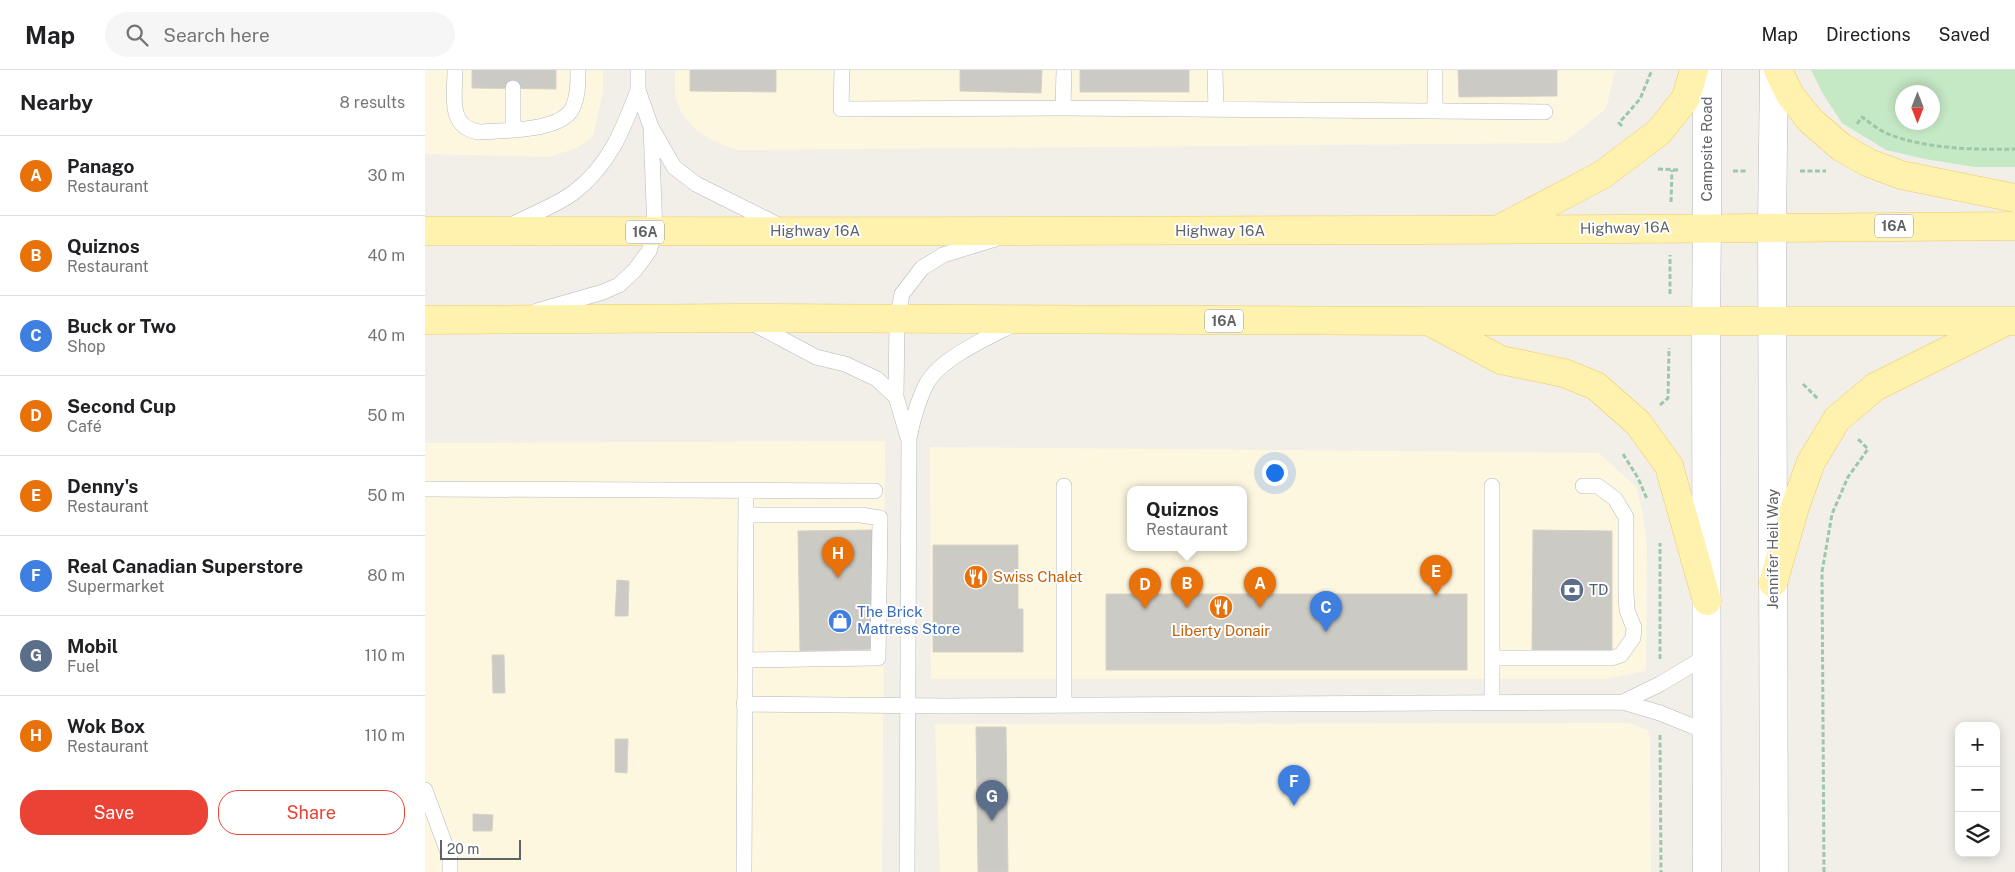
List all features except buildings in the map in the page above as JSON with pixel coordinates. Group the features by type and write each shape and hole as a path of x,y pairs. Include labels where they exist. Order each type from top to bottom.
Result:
{"main road":[{"path":"1498,230 1601,175 1659,132 1686,98 1693,70"},
{"name":"Campsite Road","path":"1707,70 1707,227"},
{"path":"1772,226 1774,70"},
{"path":"1779,70 1791,95 1810,120 1841,147 1869,163 1901,175 2015,198"},
{"name":"Highway 16A","path":"425,231 1498,230 1772,226 2015,226"},
{"name":"Jennifer Heil Way","path":"1772,226 1774,872"},
{"path":"1707,227 1707,872"},
{"name":"16A","path":"425,320 744,318 1706,322 1772,320 2012,320"},
{"path":"1773,583 1796,504 1811,462 1837,419 1875,388 2012,320"},
{"path":"1429,322 1501,360 1564,373 1595,386 1638,423 1669,466 1707,601"}],"lane":[{"path":"455,70 455,108 457,118 462,125 470,130 479,132 543,127 559,120 571,111 576,98 578,70"},
{"path":"638,70 639,90 651,127 674,167 697,184 790,231"},
{"path":"842,70 841,109 1063,108 1545,112"},
{"path":"1063,108 1064,70"},
{"path":"1215,70 1216,110"},
{"path":"1435,70 1435,110"},
{"path":"513,88 513,129"},
{"path":"499,231 572,194 601,168 620,137 639,90"},
{"path":"505,320 603,292 619,285 635,270 649,251 655,232 651,127"},
{"path":"909,438 896,398 897,320 902,294 921,268 943,255 1021,231"},
{"path":"744,318 816,357 845,364 877,379 896,398"},
{"path":"907,872 909,438 916,407 928,381 949,360 1020,320"},
{"path":"1064,486 1064,705"},
{"path":"1492,486 1492,702"},
{"path":"1492,658 1612,658 1621,655 1633,638 1633,628 1627,610 1626,594 1626,517 1615,498 1610,494 1598,486 1583,486"},
{"path":"425,489 875,491"},
{"path":"744,872 746,490"},
{"path":"745,660 878,658 880,518 861,515 746,515"},
{"path":"1623,702 1659,684 1707,656"},
{"path":"745,704 909,706 1623,702 1707,732"},
{"path":"425,790 450,858 450,872"}],"path":[{"path":"1619,124 1640,99 1652,70"},
{"path":"1841,147 1862,117 1887,134 1913,141 1981,149 2015,149"},
{"path":"1803,384 1868,449 1848,477 1832,514 1823,572 1824,872"},
{"path":"1620,449 1638,478 1648,502"},
{"path":"1659,660 1660,541"},
{"path":"1659,735 1661,872"}],"shaded area":[{"path":"425,70 603,70 603,91 593,136 577,148 548,157 425,154"},
{"path":"675,70 1615,70 1606,109 1563,143 738,150 715,142 696,130 681,113 675,94"},
{"path":"885,441 882,872 425,872 425,443"},
{"path":"930,447 1599,453 1636,487 1647,545 1646,671 1604,679 931,679"},
{"path":"1628,723 1648,730 1650,741 1651,872 940,872 935,724"}],"green space":[{"path":"1811,70 2015,70 2015,167 1975,167 1925,159 1886,150 1842,123 1823,94"}],"place":[{"name":"Swiss Chalet","path":"976,577"},
{"name":"Wok Box","path":"838,578"},
{"name":"TD","path":"1572,590"},
{"name":"Denny's","path":"1436,596"},
{"name":"Liberty Donair","path":"1221,607"},
{"name":"Quiznos","path":"1187,608"},
{"name":"Panago","path":"1260,608"},
{"name":"Second Cup","path":"1145,609"},
{"name":"The Brick Mattress Store","path":"840,621"},
{"name":"Buck or Two","path":"1326,632"},
{"name":"Real Canadian Superstore","path":"1294,806"},
{"name":"Mobil","path":"992,821"}]}
